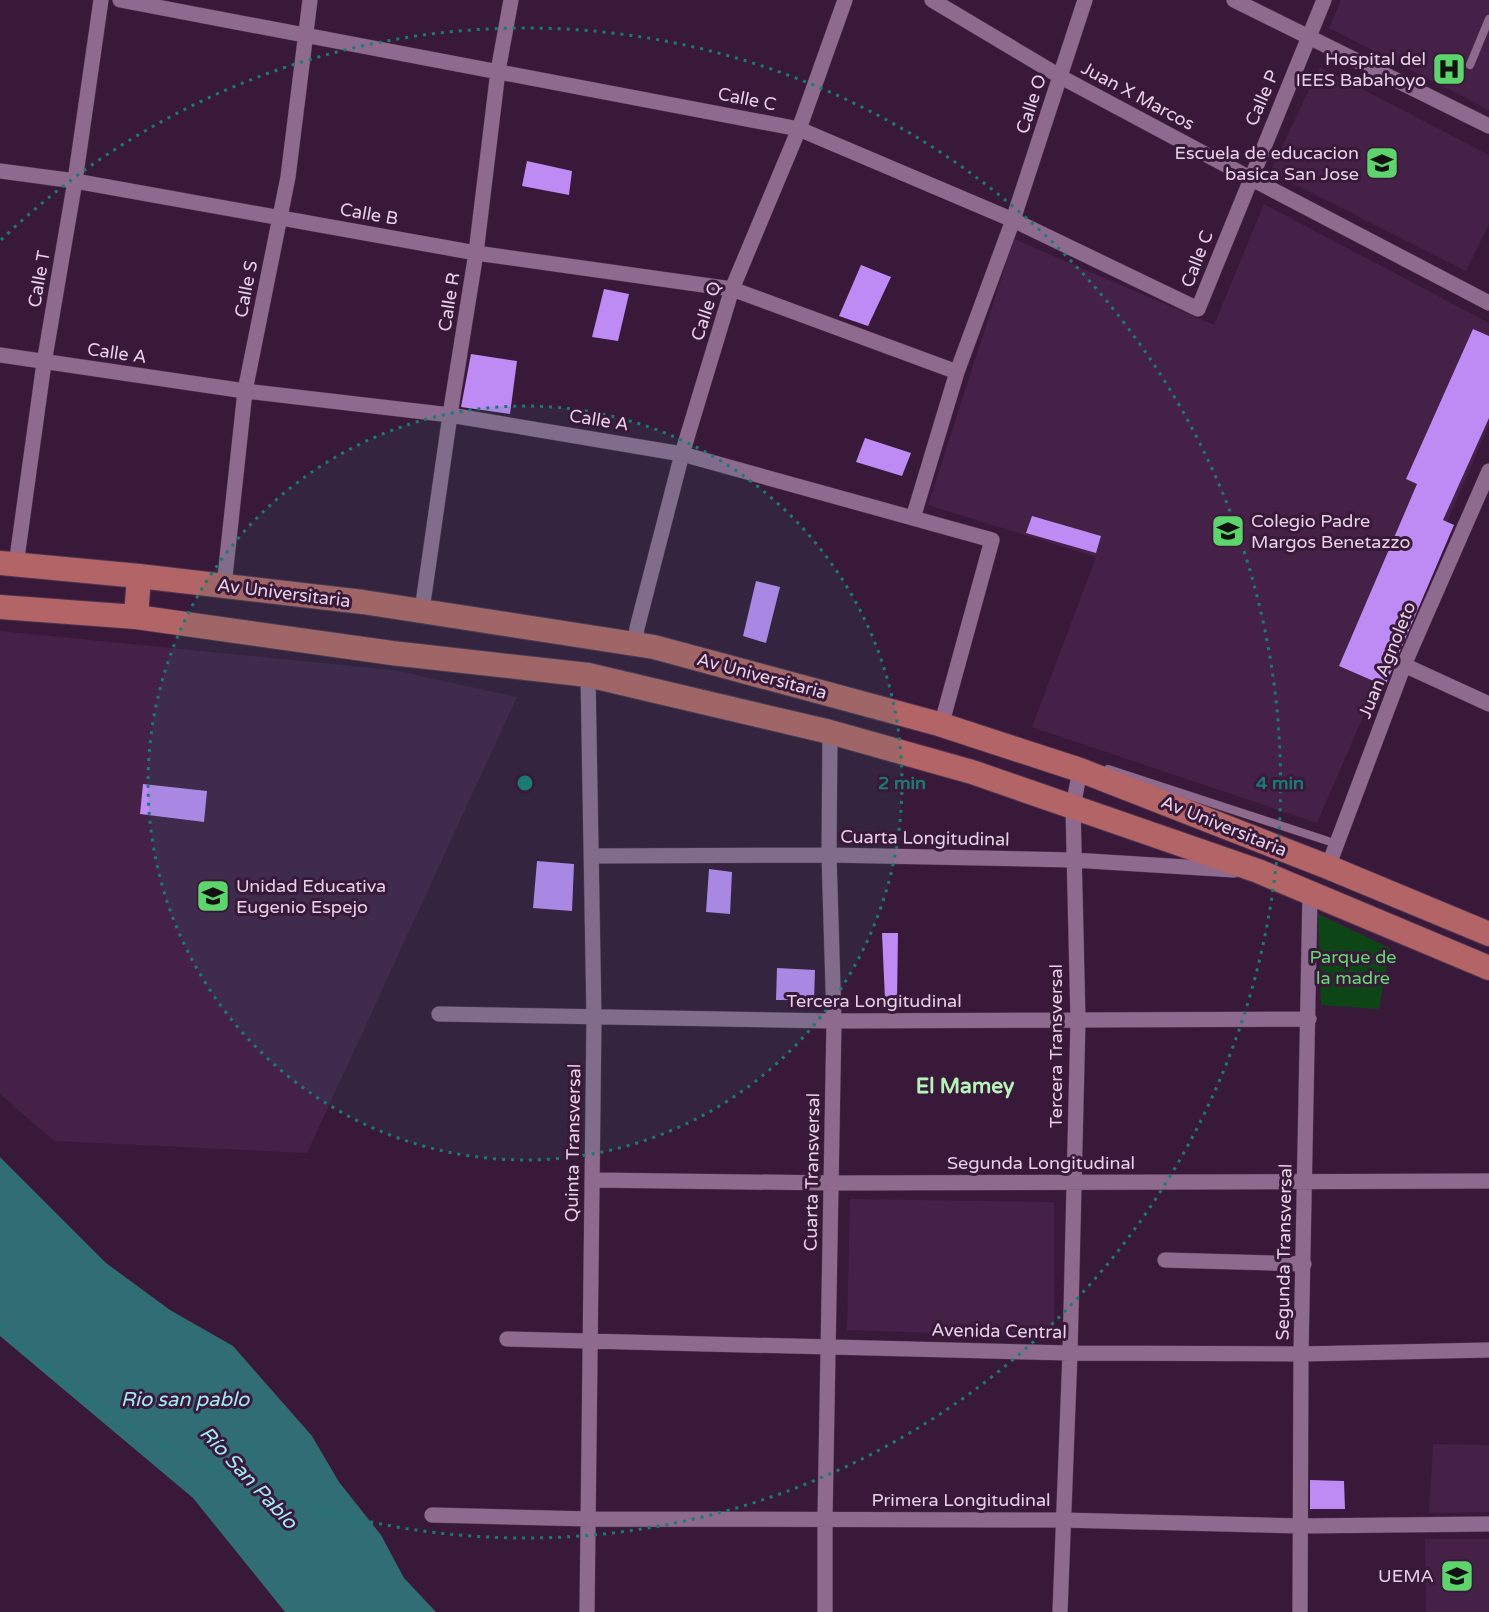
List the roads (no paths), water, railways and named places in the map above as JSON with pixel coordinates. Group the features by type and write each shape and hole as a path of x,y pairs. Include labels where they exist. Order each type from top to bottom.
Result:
{"highway":[{"name":"Av Universitaria","path":"8,564 139,576 422,610 635,644 946,719 1091,768 1489,934"},
{"path":"136,617 139,576"},
{"name":"Av Universitaria","path":"0,607 136,617 392,653 588,675 830,732 972,772 1258,871 1489,968"}],"street":[{"name":"Calle T","path":"8,564 75,181 101,0"},
{"name":"Calle C","path":"120,0 799,129 1013,220 1198,309 1250,178"},
{"name":"Calle S","path":"224,586 245,391 288,177 310,0"},
{"name":"Calle R","path":"422,610 476,253 498,71 511,0"},
{"name":"Calle Q","path":"635,644 682,454 732,289 799,129 846,0"},
{"name":"Juan X Marcos","path":"932,0 1061,77 1489,303"},
{"name":"Calle O","path":"913,518 957,372 1013,220 1085,0"},
{"path":"1234,0 1489,126"},
{"name":"Calle P","path":"1250,178 1324,0"},
{"name":"Calle B","path":"0,171 75,181 476,253 732,289 957,372"},
{"name":"Calle A","path":"0,355 245,391 450,415 682,454 992,540 946,719"},
{"name":"Juan Agnoleto","path":"1328,867 1404,665 1483,501 1489,471"},
{"path":"1404,665 1489,704"},
{"name":"Quinta Transversal","path":"587,1612 594,1018 588,675"},
{"name":"Cuarta Transversal","path":"825,1612 834,1021 829,855 830,732"},
{"name":"Tercera Transversal","path":"1060,1612 1070,1353 1078,1020 1072,807 1091,768"},
{"name":"Cuarta Longitudinal","path":"591,856 829,855 1073,860 1258,871"},
{"name":"Segunda Transversal","path":"1300,1612 1301,1354 1310,894"},
{"name":"Tercera Longitudinal","path":"439,1014 834,1021 1309,1019"},
{"name":"Segunda Longitudinal","path":"593,1180 832,1183 1489,1181"},
{"path":"1165,1260 1304,1264"},
{"name":"Avenida Central","path":"507,1339 1070,1353 1301,1354 1489,1350"},
{"name":"Primera Longitudinal","path":"432,1515 589,1519 1062,1520 1300,1526 1489,1524"}],"lane":[{"path":"1470,65 1489,20"},
{"path":"1091,768 1337,844"}],"water":[{"name":"Rio san pablo","path":"0,1157 106,1263 170,1310 233,1346 312,1436 339,1482 381,1535 404,1578 436,1612 285,1612 193,1498 0,1336"}],"place":[{"name":"Hospital del IEES Babahoyo","path":"1449,69"},
{"name":"Escuela de educacion basica San Jose","path":"1382,163"},
{"name":"Colegio Padre Margos Benetazzo","path":"1228,531"},
{"name":"Unidad Educativa Eugenio Espejo","path":"213,896"},
{"name":"UEMA","path":"1457,1576"}],"district":[{"name":"El Mamey","path":"965,1086"}],"park label":[{"name":"Parque de la madre","path":"1353,967"}],"water label":[{"name":"Río San Pablo","path":"248,1478"}]}
